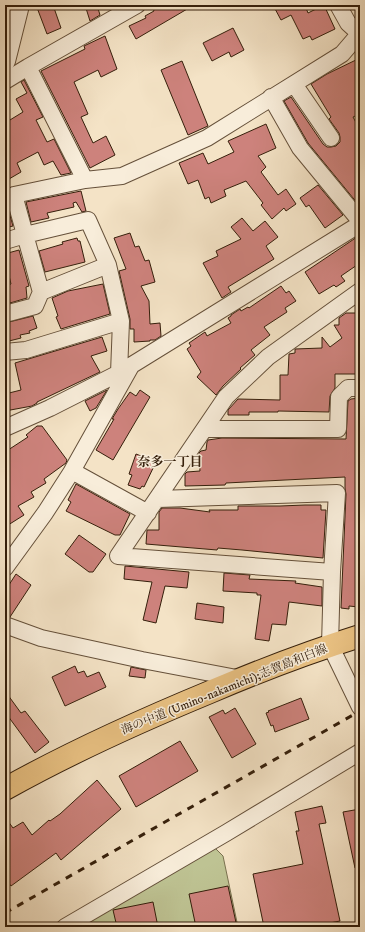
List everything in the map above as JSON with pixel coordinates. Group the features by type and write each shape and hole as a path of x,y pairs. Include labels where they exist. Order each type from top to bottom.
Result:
{"main road":[{"name":"海の中道 (Umino-nakamichi);志賀島和白線","path":"5,789 86,747 166,710 330,645 360,636"}],"street":[{"path":"5,61 19,5"},
{"path":"5,81 137,5"},
{"path":"5,314 35,306 41,292 14,195 85,180 122,176 207,138 342,54 359,33 348,23 338,5"},
{"path":"28,67 85,180"},
{"path":"294,84 331,138"},
{"path":"5,428 50,408 126,369 360,223 300,148 271,97"},
{"path":"5,241 88,220 108,265 121,321 126,369 72,471 45,513 5,568"},
{"path":"41,292 108,265"},
{"path":"332,572 118,556 226,397 268,357 360,291"},
{"path":"5,352 26,350 121,321"},
{"path":"205,429 338,429 340,397 348,388 360,388"},
{"path":"72,471 148,513"},
{"path":"158,499 337,493 332,572 330,645 360,706"},
{"path":"5,625 41,638 142,660 242,679"},
{"path":"65,927 226,834 360,752"}],"green space":[{"path":"212,845 223,856 238,927 74,927"}],"building":[{"path":"36,5 53,5 61,28 47,34"},
{"path":"85,5 97,5 100,15 90,21"},
{"path":"152,5 194,5 136,39 129,26 146,18 145,16 154,11"},
{"path":"273,5 312,5 306,8 308,13 324,5 335,29 312,40 310,36 303,39 291,15 281,20"},
{"path":"233,28 244,50 231,57 229,52 212,61 203,43"},
{"path":"105,36 117,69 101,77 98,70 74,82 88,114 81,117 93,143 106,136 115,155 90,168 41,71 85,49 84,46"},
{"path":"360,58 360,114 353,117 360,130 360,203 358,204 308,143 284,101 291,97 323,144 327,147 336,146 340,142 339,133 329,119 331,117 311,84 327,74"},
{"path":"182,61 208,126 188,135 161,70"},
{"path":"24,80 43,117 36,120 47,142 54,139 71,173 61,175 53,161 44,165 38,152 17,163 21,172 9,179 5,171 5,123 23,112 16,99 27,93 21,82"},
{"path":"266,124 276,148 258,156 266,167 261,172 278,195 286,189 296,204 286,211 284,208 272,219 261,205 263,203 246,181 224,190 226,196 211,203 209,197 205,199 198,180 188,184 179,163 203,153 208,164 234,152 228,141"},
{"path":"318,185 343,215 325,228 309,205 306,207 300,198"},
{"path":"81,191 86,211 82,212 76,202 73,203 74,207 47,213 49,218 31,222 26,202"},
{"path":"5,205 7,205 13,226 5,228"},
{"path":"242,218 253,231 265,221 278,237 266,246 274,259 228,287 231,292 222,298 203,263 218,256 216,251 241,239 231,227"},
{"path":"130,233 135,247 139,246 145,261 149,260 155,282 141,286 149,301 150,324 160,323 161,336 155,340 134,342 134,329 130,329 130,319 119,271 126,269 114,238"},
{"path":"360,235 360,263 341,276 345,281 336,287 334,285 319,294 305,272"},
{"path":"77,238 78,241 80,241 85,262 45,272 39,251"},
{"path":"19,250 29,286 26,287 27,298 10,303 5,286 11,284 5,259 9,258 8,253"},
{"path":"103,284 110,314 61,329 56,317 58,316 52,298 68,291"},
{"path":"281,286 286,293 289,291 296,301 285,308 287,312 264,327 270,335 251,350 255,355 240,368 241,369 216,395 197,377 201,372 187,349 191,346 189,343 205,332 207,336 231,323 228,318 231,315 240,309 241,311 248,307 249,308"},
{"path":"346,313 360,313 360,374 335,374 335,388 330,396 329,412 278,411 249,412 249,415 228,415 228,410 238,399 280,400 280,375 288,375 289,354 295,353 295,349 322,348 322,337 330,347 342,338 334,325 339,325 339,318"},
{"path":"33,316 37,328 29,331 30,333 20,335 21,338 5,342 5,323"},
{"path":"102,337 107,351 91,356 100,372 37,402 32,406 5,411 5,394 21,390 15,363"},
{"path":"107,390 96,408 90,411 85,401"},
{"path":"140,390 150,397 113,460 96,450 114,419 112,419 130,392 136,396"},
{"path":"360,398 359,607 349,606 349,609 341,608 346,494 345,477 226,483 225,485 185,486 185,474 187,472 200,471 199,453 206,450 208,440 222,438 346,439 348,401 351,399"},
{"path":"37,426 42,426 67,460 66,463 44,479 46,483 31,492 34,497 18,506 24,515 5,527 5,452 28,437 26,435"},
{"path":"136,454 156,462 144,487 142,486 140,489 128,485 132,475 129,474"},
{"path":"76,484 130,514 120,535 115,535 66,511 71,502 68,500"},
{"path":"321,505 321,510 326,510 323,558 218,548 217,550 146,544 147,530 159,530 159,512 162,508 180,508 210,512 209,510 238,510 238,506"},
{"path":"79,535 106,554 93,572 89,572 65,554"},
{"path":"125,566 189,572 187,588 165,586 156,623 143,620 152,582 124,579"},
{"path":"224,573 250,575 249,579 296,581 295,583 322,587 322,606 289,602 286,625 272,624 269,641 255,639 261,595 257,595 257,593 223,591"},
{"path":"16,574 31,585 10,617 5,616 5,591"},
{"path":"197,603 224,607 223,623 195,619"},
{"path":"75,666 78,673 84,671 87,677 99,672 106,687 65,706 52,677"},
{"path":"131,667 146,670 145,678 129,676"},
{"path":"5,691 21,713 25,711 49,742 35,753 5,712"},
{"path":"301,698 309,719 275,732 266,713"},
{"path":"235,708 256,744 232,758 209,717 223,710 225,714"},
{"path":"180,741 198,771 136,807 119,776"},
{"path":"97,780 121,809 61,860 56,853 11,886 5,878 5,817 13,828 23,822 32,835 49,820 50,821 60,814"},
{"path":"322,806 326,823 319,824 340,921 309,927 264,927 253,874 303,864 296,831 299,831 295,812"},
{"path":"360,809 360,868 355,868 343,812"},
{"path":"228,886 237,927 196,927 189,894"},
{"path":"153,902 158,927 117,927 113,910"}],"railway":[{"path":"5,913 360,711"}],"district":[{"name":"奈多一丁目","path":"170,461"}]}
